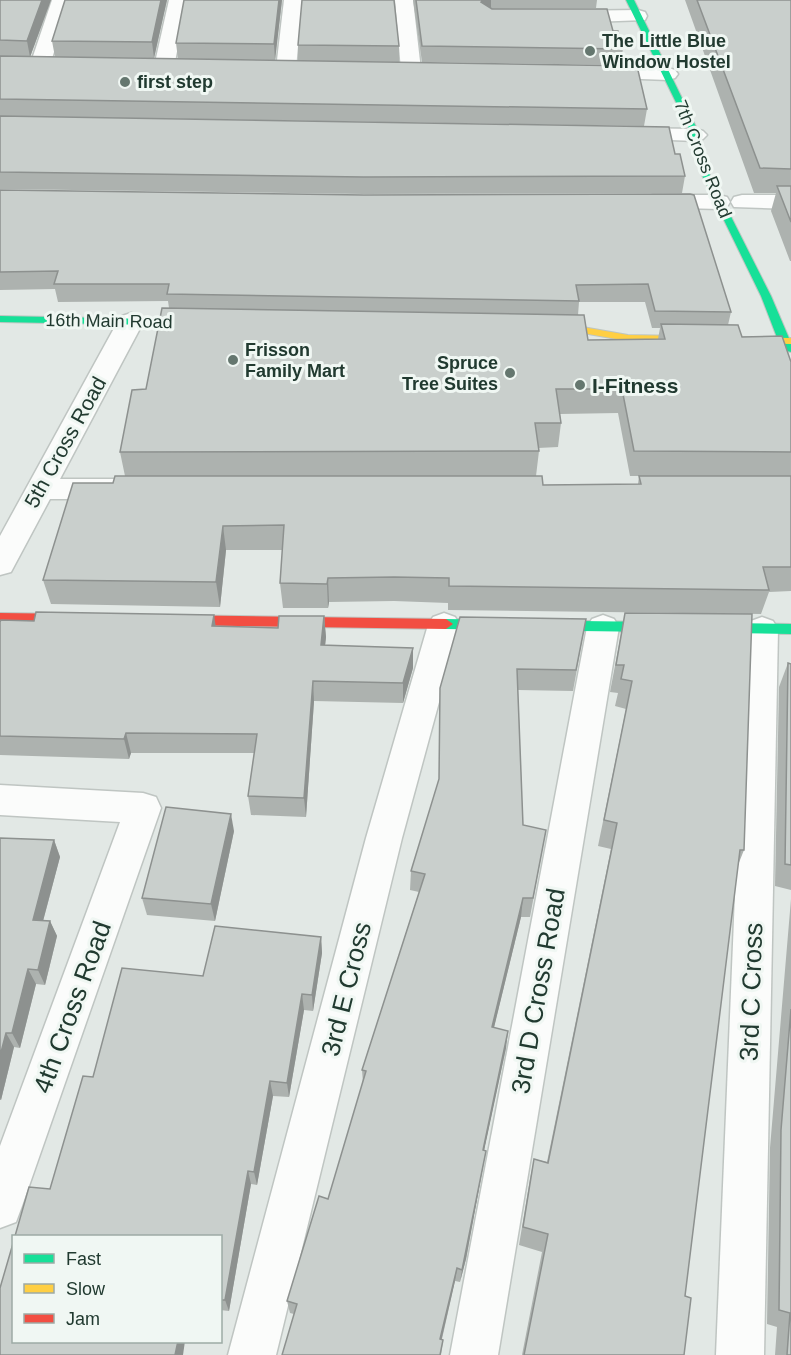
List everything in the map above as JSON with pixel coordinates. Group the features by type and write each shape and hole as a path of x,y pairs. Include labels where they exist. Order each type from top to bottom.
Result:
{"street":[{"path":"40,65 61,0"},
{"path":"164,67 178,0"},
{"path":"286,69 293,0"},
{"path":"404,0 411,70"},
{"path":"548,17 634,8"},
{"name":"7th Cross Road","path":"634,8 696,135 705,173 736,202 766,296 770,321 788,344"},
{"path":"20,64 63,65"},
{"path":"142,67 186,68"},
{"path":"264,69 308,69"},
{"path":"388,70 434,70"},
{"path":"575,72 668,74"},
{"path":"602,134 696,135"},
{"path":"636,202 791,201"},
{"name":"16th Main Road","path":"0,319 213,323"},
{"name":"5th Cross Road","path":"0,564 131,321"},
{"path":"770,321 791,321"},
{"path":"577,329 616,322"},
{"path":"530,329 577,329 628,338 788,344"},
{"path":"39,489 146,489"},
{"path":"0,618 93,619"},
{"path":"152,620 776,629"},
{"name":"3rd E Cross","path":"252,1355 384,838 444,625"},
{"name":"3rd D Cross Road","path":"474,1355 603,627"},
{"name":"3rd C Cross","path":"740,1355 776,629"},
{"name":"4th Cross Road","path":"0,800 144,807 0,1206"}],"building":[{"path":"0,0 42,0 27,41 0,40"},
{"path":"65,0 161,0 152,42 52,41"},
{"path":"184,0 279,0 274,44 176,43"},
{"path":"302,0 394,0 399,46 298,45"},
{"path":"416,0 483,0 481,2 492,9 607,9 613,31 618,31 623,49 422,46"},
{"path":"697,0 791,0 791,169 760,168"},
{"path":"0,56 637,66 647,109 0,99"},
{"path":"0,116 669,127 675,154 680,154 685,176 364,177 0,172"},
{"path":"777,186 791,186 791,222"},
{"path":"0,190 364,195 690,194 694,195 731,312 655,311 648,284 576,285 579,301 167,294 169,284 54,284 58,271 0,272"},
{"path":"162,308 584,315 588,340 665,339 661,324 738,325 742,337 782,336 791,362 791,452 634,451 622,389 556,389 561,423 535,423 539,451 120,452 132,390 146,389"},
{"path":"115,476 542,476 543,485 641,484 639,476 791,476 791,567 763,567 769,590 449,586 449,578 394,577 328,578 327,584 280,583 284,525 223,526 216,582 43,580 73,483 113,483"},
{"path":"36,612 214,615 212,626 278,628 279,616 324,616 321,645 413,648 403,683 313,681 304,798 248,796 257,734 126,733 124,739 0,736 0,622 1,620 34,621"},
{"path":"625,613 752,614 744,850 740,850 685,1296 691,1298 684,1355 524,1355 548,1234 523,1227 534,1159 548,1163 617,823 604,820 632,681 621,679 624,665 616,665"},
{"path":"460,617 586,619 576,670 517,669 523,825 546,830 533,898 523,898 492,1027 508,1031 483,1150 486,1151 462,1270 457,1268 440,1339 443,1340 440,1355 282,1355 297,1304 287,1301 319,1196 328,1199 366,1071 362,1070 425,874 411,871 439,779 440,688"},
{"path":"788,663 791,664 791,865 785,864"},
{"path":"166,807 231,814 211,904 142,898"},
{"path":"0,838 54,840 33,920 50,921 38,970 28,969 12,1033 6,1033 0,1056"},
{"path":"215,926 321,937 312,995 302,994 287,1083 270,1081 254,1172 248,1171 225,1300 222,1300 222,1235 15,1235 29,1187 50,1189 83,1076 93,1077 122,968 203,976"},
{"path":"791,1009 791,1355 787,1355 790,1313 779,1310 781,1130"},
{"path":"12,1247 12,1343 178,1343 175,1355 0,1355 0,1288"}],"traffic: fast":[{"path":"630,0 696,135 705,173 766,296 783,340 791,349"},
{"path":"0,319 202,323"},
{"path":"446,624 791,629"}],"traffic: slow":[{"path":"542,329 577,329 628,338 791,341"}],"traffic: jam":[{"path":"0,618 78,619"},
{"path":"169,620 446,624"}],"place":[{"name":"The Little Blue Window Hostel","path":"590,51"},
{"name":"first step","path":"125,82"},
{"name":"Frisson Family Mart","path":"233,360"},
{"name":"Spruce Tree Suites","path":"510,373"},
{"name":"I-Fitness","path":"580,385"}]}
